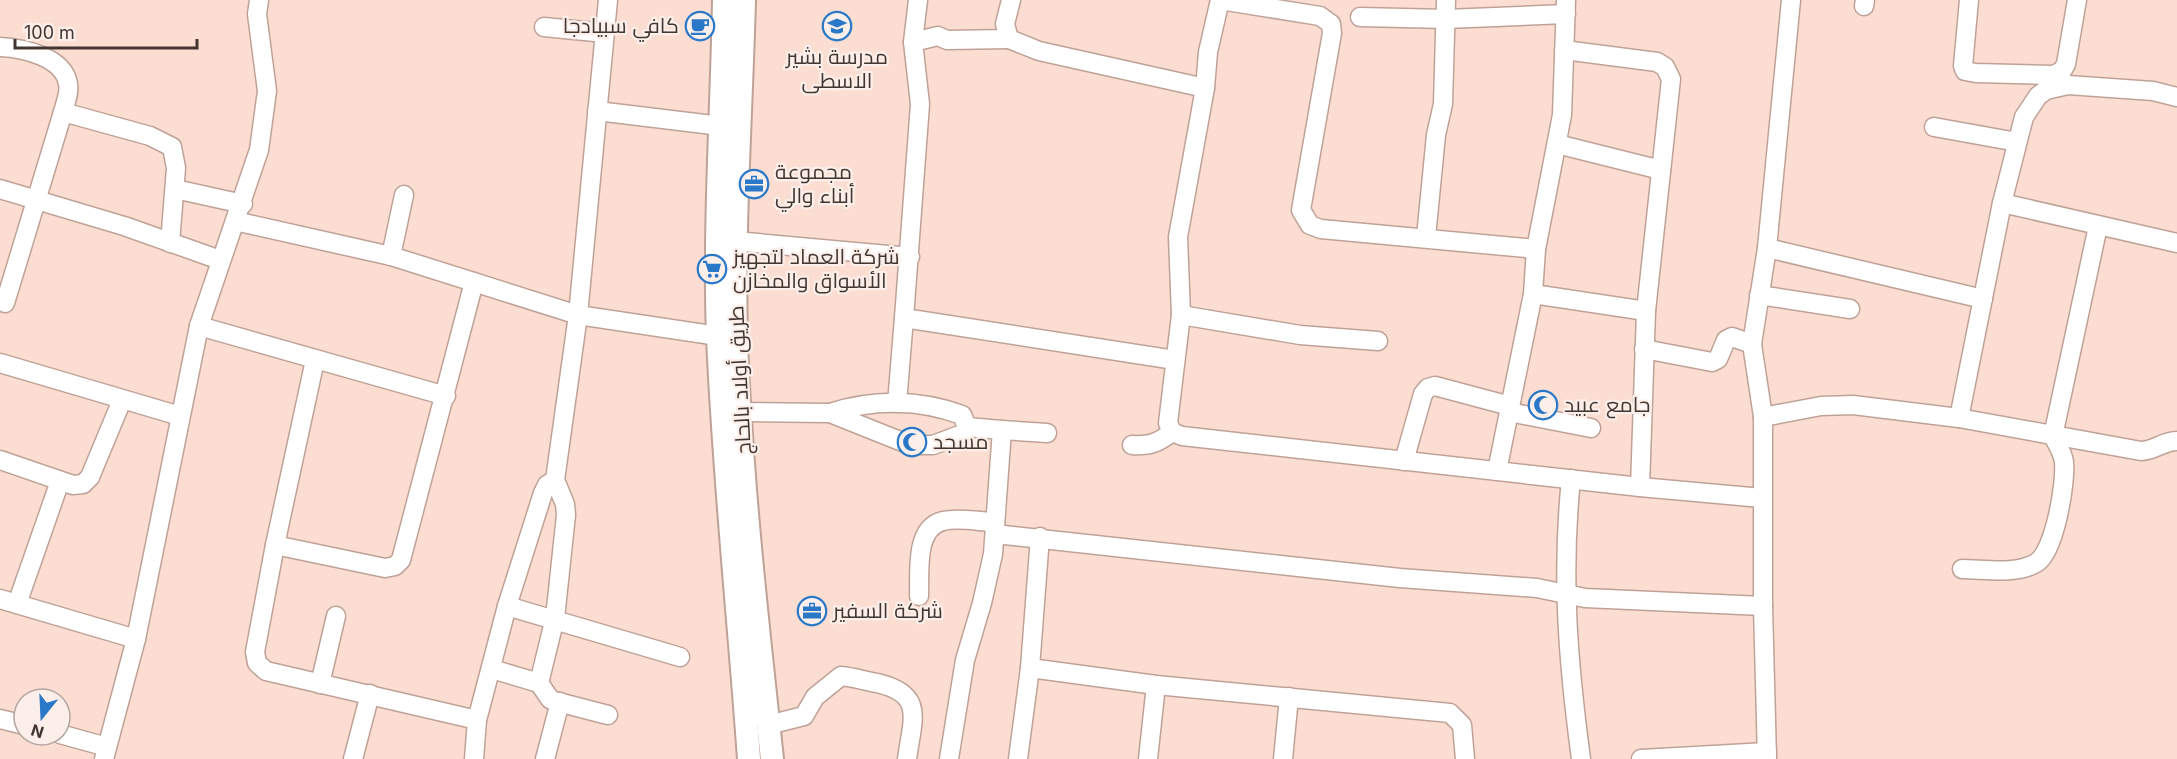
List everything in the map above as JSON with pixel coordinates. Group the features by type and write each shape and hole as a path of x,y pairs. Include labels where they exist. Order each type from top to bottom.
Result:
{"main road":[{"name":"طريق أولاد بالحاج","path":"724,0 717,239 718,336 732,570 749,759"},
{"name":"طريق أولاد بالحاج","path":"744,0 735,241 741,412 752,575 771,759"}],"street":[{"path":"72,739 106,753 136,639 199,326 220,260 243,204 259,150 267,91 257,14 259,0"},
{"path":"540,683 555,618 566,515 565,504 555,480 578,315 608,0"},
{"path":"897,403 920,104 913,42 918,0"},
{"path":"1009,39 1005,24 1011,0"},
{"path":"1536,249 1315,228 1306,221 1301,210 1332,33 1331,24 1320,16 1220,0 1208,52 1205,88 1178,237 1181,315 1168,423 1172,432 1182,436 1404,461 1762,498"},
{"path":"1426,237 1436,135 1443,104 1446,0"},
{"path":"1641,759 1767,756 1763,606 1763,417 1752,344 1767,248 1791,0"},
{"path":"1969,0 1963,66 1965,71 2053,75 2062,72 2066,64 2077,0"},
{"path":"2068,85 2085,0"},
{"path":"1360,17 1446,19 1566,7 1562,115 1536,249 1533,294 1497,471"},
{"path":"544,27 605,33"},
{"path":"913,42 938,36 948,40 1009,39 1039,51 1205,88"},
{"path":"0,47 32,54 57,64 65,73 69,86 5,303"},
{"path":"1564,50 1653,61 1665,67 1671,79 1646,311 1640,487"},
{"path":"1959,418 2002,203 2024,117 2038,96 2046,90 2068,85 2153,91 2177,97"},
{"path":"597,111 721,126"},
{"path":"63,112 164,141 175,152 175,189 170,243"},
{"path":"1934,127 2018,142"},
{"path":"1557,144 1661,170"},
{"path":"0,189 220,260"},
{"path":"175,189 243,204"},
{"path":"391,256 404,195"},
{"path":"2002,203 2177,243"},
{"path":"235,221 391,256 578,315 718,336"},
{"path":"1962,569 2015,569 2037,563 2047,550 2064,483 2064,459 2053,436 2098,226"},
{"path":"735,241 910,257"},
{"path":"1767,248 1983,299"},
{"path":"275,545 374,566 395,566 405,551 474,282"},
{"path":"1533,294 1646,311"},
{"path":"1759,295 1850,309"},
{"path":"1181,315 1300,335 1378,341"},
{"path":"904,318 1175,360"},
{"path":"199,326 446,396"},
{"path":"1644,349 1712,362 1718,359 1726,340 1732,337 1752,344"},
{"path":"315,360 275,545 255,652 257,663 266,671 477,720"},
{"path":"0,363 180,416"},
{"path":"1404,461 1423,394 1428,388 1435,386 1509,409 1591,428"},
{"path":"0,460 78,485 90,477 122,400"},
{"path":"741,412 830,414 862,405 897,403 943,408 962,415 967,427 965,433 933,445 910,445 830,414"},
{"path":"1763,417 1821,406 1853,405 1959,418 2053,436 2151,451 2169,441 2177,441"},
{"path":"967,427 1047,433"},
{"path":"949,759 965,660 982,603 995,528 1002,430"},
{"path":"1132,445 1150,446 1159,443 1172,432"},
{"path":"1571,479 1565,594 1569,672 1581,759"},
{"path":"474,759 477,720 507,606 543,493 547,485 555,480"},
{"path":"60,481 9,602 136,639"},
{"path":"919,596 922,545 933,526 945,520 1040,537 1400,578 1537,588 1585,598 1763,606"},
{"path":"1018,759 1030,668 1040,537"},
{"path":"507,606 555,618 680,657"},
{"path":"320,684 336,616"},
{"path":"1030,668 1156,685 1450,713 1462,725 1465,759"},
{"path":"492,669 540,683 550,699 608,716"},
{"path":"768,725 804,716 815,697 837,677 844,676 897,688 905,693 911,706 907,759"},
{"path":"1148,759 1156,685"},
{"path":"353,759 370,694"},
{"path":"1283,759 1289,697"},
{"path":"545,759 560,702"}],"place":[{"name":"كافي سبيادجا","path":"700,26"},
{"name":"مدرسة بشير الاسطى","path":"837,26"},
{"name":"مجموعة أبناء والي","path":"754,184"},
{"name":"شركة العماد لتجهيز الأسواق والمخازن","path":"712,269"},
{"name":"جامع عبيد","path":"1543,405"},
{"name":"مسجد","path":"912,442"},
{"name":"شركة السفير","path":"812,611"}]}
